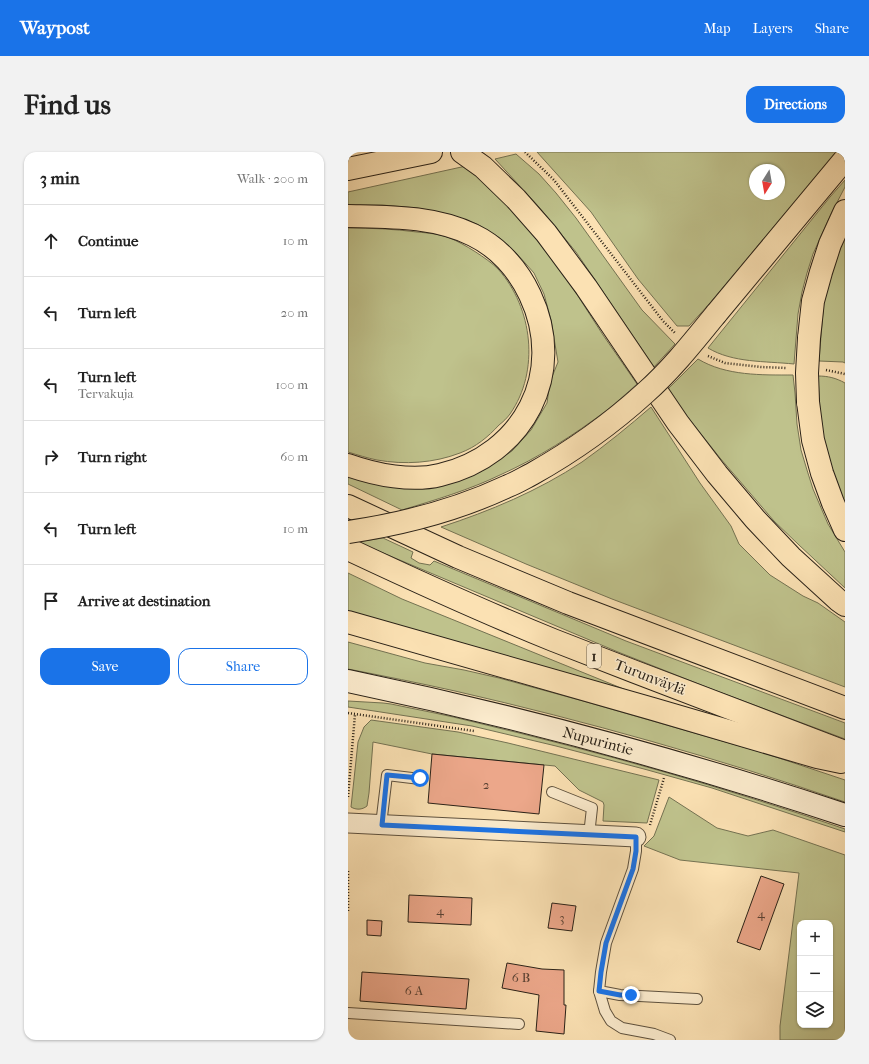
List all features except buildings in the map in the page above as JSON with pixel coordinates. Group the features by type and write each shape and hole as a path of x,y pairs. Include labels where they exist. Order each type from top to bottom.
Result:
{"highway":[{"path":"348,170 431,152"},
{"path":"462,152 483,167 516,199 546,233 586,287 678,423 726,486 754,519 786,551 845,605"},
{"path":"348,532 403,522 438,513 476,500 509,486 548,465 588,440 646,392 681,357 845,159"},
{"path":"845,211 830,244 813,301 807,373 808,402 813,440 822,473 845,530"},
{"path":"348,216 380,216 416,219 451,226 474,236 496,250 513,266 527,287 536,306 542,326 543,347 543,366 540,384 524,420 511,436 481,459 464,468 440,475 424,477 401,477 381,474 348,465"},
{"path":"348,506 458,557 568,603 845,708"},
{"name":"Turunväylä","path":"348,549 440,592 553,639 845,752"},
{"path":"348,622 638,704 817,757 845,763"}],"main road":[{"name":"Nupurintie","path":"348,681 410,694 550,728 671,761 845,815"}],"street":[{"path":"348,823 636,837"}],"lane":[{"path":"382,825 387,775 420,778"},
{"path":"552,792 592,808 589,835"},
{"path":"636,837 636,851 633,869 606,943 599,991 605,1011 611,1021 622,1028 654,1034 670,1040"},
{"path":"599,991 620,995 697,999"},
{"path":"348,1013 519,1024"}],"path":[{"path":"524,152 554,180 663,321 679,337"},
{"path":"705,355 725,362 761,367 791,368"},
{"path":"821,370 845,374"},
{"path":"348,713 476,732"},
{"path":"348,797 355,714"},
{"path":"657,776 671,780"},
{"path":"348,871 348,912"}],"green space":[{"path":"537,152 841,152 787,211 689,326 677,326 638,279 591,212"},
{"path":"516,154 539,174 556,193 576,218 642,310 675,344 654,367 576,252 539,207 495,159"},
{"path":"466,166 501,198 539,239 637,384 611,407 569,437 528,461 476,485 402,510 348,484 348,476 435,485 454,482 480,472 512,451 531,430 547,403 550,382 558,362 551,320 544,294 534,273 500,238 477,224 451,215 417,208 382,205 348,205 348,192"},
{"path":"845,180 845,187 813,254 807,273 798,314 794,364 739,359 718,353 708,348 830,197"},
{"path":"348,228 400,230 446,237 456,241 488,260 498,269 510,285 519,302 525,321 529,360 526,379 520,397 509,415 486,438 471,448 440,459 409,463 388,462 348,452"},
{"path":"845,231 845,363 819,361 825,287"},
{"path":"698,359 709,365 732,372 793,375 797,424 801,450 813,489 828,524 845,552 845,588 774,521 720,458 686,415 668,389"},
{"path":"818,376 825,376 845,383 845,507 831,479 821,432"},
{"path":"651,407 700,483 731,526 739,544 770,575 803,596 818,603 845,622 845,687 612,599 441,527 478,514 548,482 582,462 600,449"},
{"path":"383,538 413,552 411,558 419,563 430,565 434,561 626,641 845,723 845,739 618,652 357,542"},
{"path":"348,573 402,599 631,692 348,611"},
{"path":"348,642 425,663 499,678 764,753 845,780 845,802 748,770 651,741 455,691 348,669"},
{"path":"348,701 391,704 464,719 568,745 753,799 845,829 845,832 712,788 644,769 472,726 348,707"},
{"path":"371,720 458,732 659,780 647,823 603,821 603,802 579,790 555,766 432,754 373,742 367,806 361,809 353,808 351,807 358,742 364,727"},
{"path":"669,797 717,828 748,836 773,830 845,855 845,1040 780,1040 780,1026 799,873 680,860 644,846 654,836"}],"route":[{"path":"420,778 387,775 382,825 636,837 636,851 633,869 606,943 599,991 620,995 631,995"}]}
